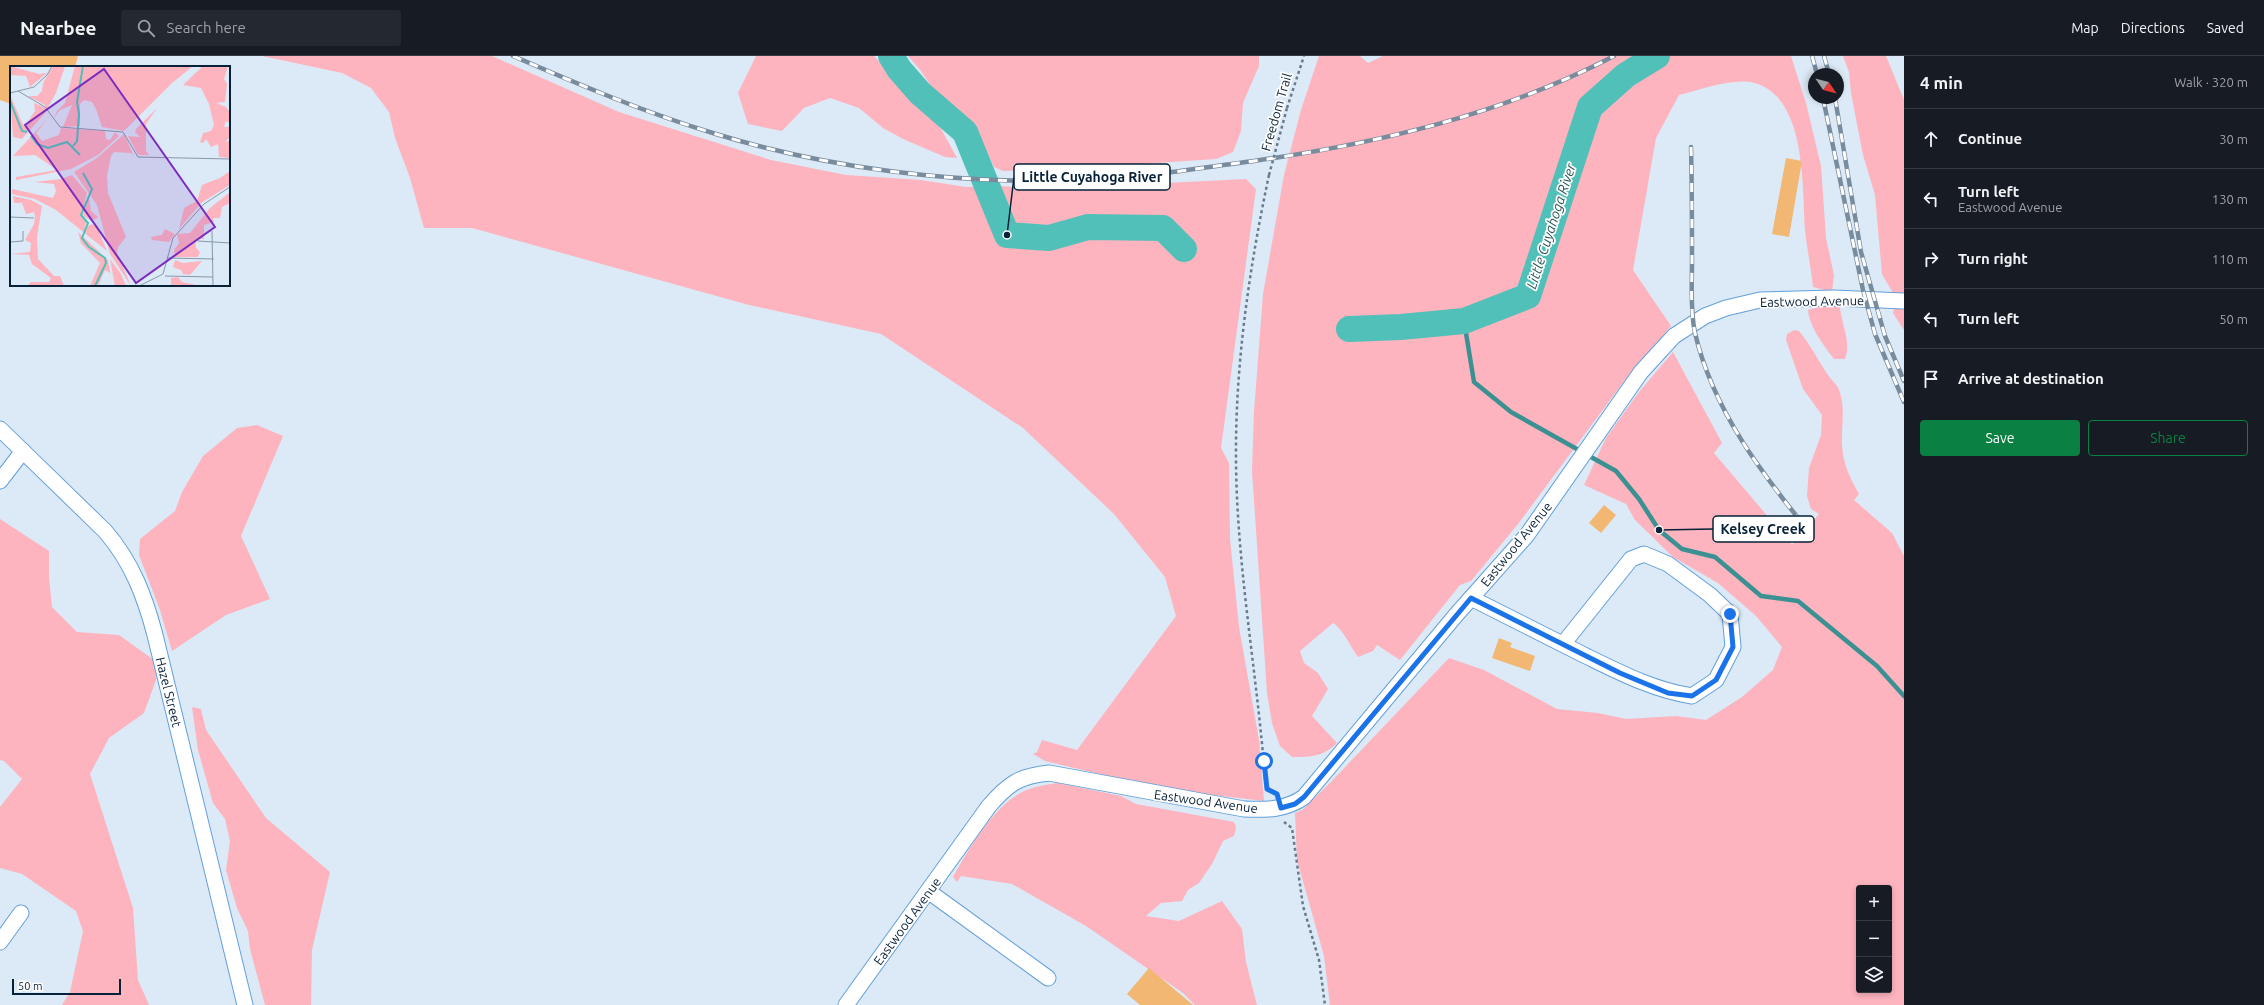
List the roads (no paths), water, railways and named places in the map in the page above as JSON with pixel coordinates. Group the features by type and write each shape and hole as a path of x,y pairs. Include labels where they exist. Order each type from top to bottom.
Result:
{"street":[{"name":"Eastwood Avenue","path":"846,1005 989,806 1004,789 1014,782 1034,775 1048,773 1244,809 1274,810 1295,804 1312,789 1471,598 1527,535 1641,372 1674,336 1705,316 1726,308 1760,300 1834,298 1904,301"},
{"name":"Hazel Street","path":"0,429 114,541 138,582 155,635 246,1005"},
{"path":"0,481 23,451"},
{"path":"1471,598 1620,673 1668,693 1692,696 1716,680 1733,647 1730,614 1710,595 1668,564 1644,554 1632,559 1563,644"},
{"path":"928,891 1048,978"},
{"path":"0,942 21,913"}],"waterway":[{"name":"Little Cuyahoga River","path":"891,56 899,69 920,93 965,132 1007,235 1049,238 1088,227 1163,228 1184,249"},
{"name":"Little Cuyahoga River","path":"1349,329 1401,327 1464,321 1528,296 1590,107 1626,75 1657,56"},
{"path":"1464,321 1474,382 1511,412 1616,471 1639,499 1659,530 1682,549 1715,557 1761,596 1798,601 1877,666 1904,696"}],"railway":[{"path":"513,56 639,108 690,126 758,146 801,156 889,171 934,176 1022,181 1113,179 1254,161 1347,145 1438,124 1483,110 1528,95 1571,77 1614,56"},
{"path":"1812,56 1815,68"},
{"path":"1824,56 1827,68"},
{"path":"1824,104 1863,290 1875,334 1904,402"},
{"path":"1836,104 1861,252 1885,336 1904,381"},
{"path":"1691,147 1692,307 1693,324 1703,361 1714,388 1741,440 1775,488 1811,534"}],"place":[{"name":"Little Cuyahoga River","path":"1007,235"},
{"name":"Kelsey Creek","path":"1659,530"}]}
